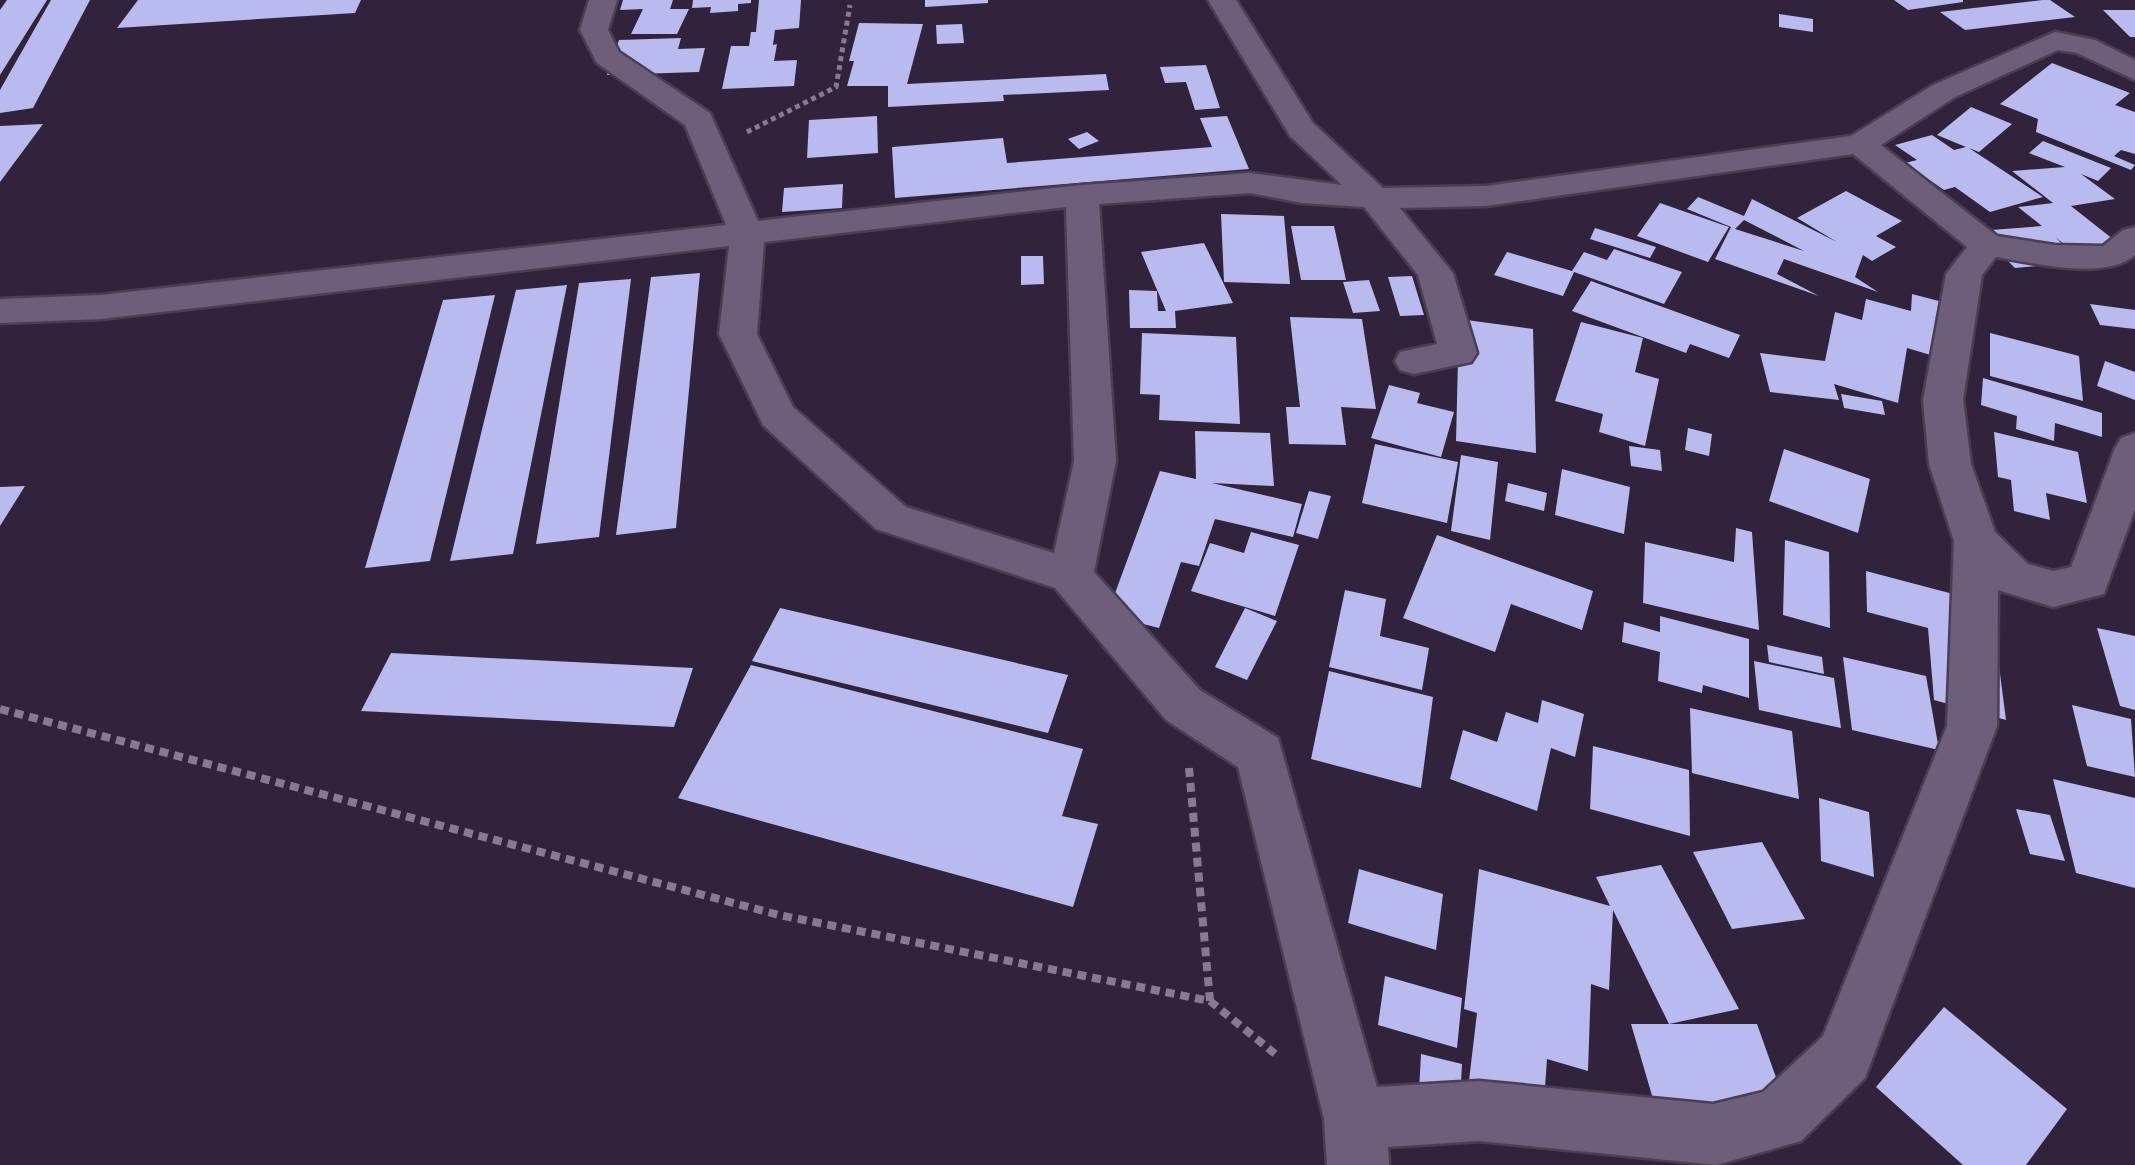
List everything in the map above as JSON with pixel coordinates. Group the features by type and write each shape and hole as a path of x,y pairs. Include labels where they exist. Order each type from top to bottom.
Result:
{"street":[{"path":"603,0 594,30 607,58 699,120 747,235 738,334 777,415 891,518 1071,576 1183,705 1260,754 1357,1142 1479,1111 1714,1135 1778,1119 1844,1057 1972,726 1976,541 1950,464 1942,400 1964,274 1987,246"},
{"path":"1222,0 1300,128 1374,196 1435,273 1458,353 1414,361"},
{"path":"0,310 101,306 1082,195 1250,184 1302,193 1486,196 1860,144 1944,90 2054,41 2085,46 2135,71"},
{"path":"1860,144 1987,246 2056,256 2112,257 2135,237"},
{"path":"1071,576 1095,461 1082,195"},
{"path":"1976,541 2014,576 2054,590 2088,581 2135,448"}],"path":[{"path":"708,145 756,130 836,87 850,5"},
{"path":"1183,705 1210,1001"},
{"path":"0,709 779,915 1210,1001 1282,1060"}],"building":[{"path":"7,0 47,0 0,75 0,10"},
{"path":"51,0 90,0 33,108 0,113 0,90"},
{"path":"138,0 361,0 355,13 117,28"},
{"path":"623,0 673,0 670,9 689,9 677,34 631,34 643,9 620,10"},
{"path":"693,0 751,3 738,4 738,11 710,13 711,7 692,8"},
{"path":"759,0 801,0 799,28 775,30 773,45 777,44 774,61 797,60 794,86 722,89 731,46 749,46 751,32 756,32"},
{"path":"925,0 988,0 988,3 925,7"},
{"path":"1894,0 1963,0 1963,2 1908,10"},
{"path":"2050,0 2075,17 1965,30 1940,12"},
{"path":"2103,10 2135,10 2135,37 2130,37"},
{"path":"1779,14 1813,19 1813,32 1779,27"},
{"path":"859,23 923,24 907,84 1106,74 1109,90 1003,95 1004,101 888,107 888,86 847,86"},
{"path":"962,24 964,43 937,44 936,25"},
{"path":"681,38 678,49 705,48 699,72 607,75 619,40"},
{"path":"2052,63 2130,93 2115,105 2135,112 2135,154 2121,150 2114,156 2135,165 2131,170 2036,132 2038,119 2000,104"},
{"path":"1206,65 1220,108 1195,110 1186,82 1165,83 1160,67"},
{"path":"1971,107 2012,124 1979,152 1969,148 2043,197 1990,212 1955,187 1944,190 1905,163 1917,160 1895,145 1932,135 1954,150 1966,147 1937,135"},
{"path":"877,116 878,153 807,158 809,120"},
{"path":"1227,116 1249,169 895,198 892,147 1003,138 1007,163 1212,147 1200,118"},
{"path":"43,124 0,182 0,126"},
{"path":"1087,132 1099,141 1079,149 1068,139"},
{"path":"2043,141 2111,168 2098,181 2081,174 2115,199 2071,206 2128,251 2082,258 2055,237 2081,262 2015,268 1978,231 2042,226 2018,207 2053,203 2012,171 2065,167 2029,153"},
{"path":"843,184 842,208 782,212 784,188"},
{"path":"1846,191 1902,221 1876,236 1896,247 1872,261 1863,255 1855,277 1878,292 1784,259 1777,274 1819,296 1715,259 1731,227 1687,209 1698,197 1744,216 1752,199 1837,242 1797,218","holes":["1744,220 1804,251 1735,229"]},
{"path":"1660,203 1729,227 1708,262 1637,236"},
{"path":"1221,214 1284,216 1290,284 1224,282"},
{"path":"1291,226 1334,226 1346,280 1301,280"},
{"path":"1595,228 1656,247 1650,258 1590,239"},
{"path":"1204,243 1233,303 1175,311 1176,328 1130,328 1129,290 1157,291 1158,311 1166,311 1141,252"},
{"path":"1614,249 1682,272 1664,304 1574,272 1563,296 1494,275 1507,252 1572,271 1584,252 1607,260"},
{"path":"1021,256 1043,256 1044,284 1021,285"},
{"path":"700,273 676,528 616,535 651,277"},
{"path":"1412,276 1424,315 1400,316 1388,277"},
{"path":"631,279 599,537 536,544 579,283"},
{"path":"1369,280 1380,311 1353,313 1343,282"},
{"path":"1591,281 1740,335 1729,358 1690,344 1686,353 1572,311"},
{"path":"567,285 513,554 450,561 516,290"},
{"path":"1912,294 1962,307 1961,324 1932,317 1956,324 1951,361 1907,348 1898,403 1834,384 1839,400 1770,392 1760,353 1825,361 1835,312 1862,320 1866,299 1911,311"},
{"path":"495,295 430,561 365,568 443,300"},
{"path":"2090,304 2135,310 2135,329 2100,325"},
{"path":"1290,317 1362,319 1376,409 1341,407 1346,445 1289,444 1286,407 1300,407"},
{"path":"1459,319 1533,329 1536,453 1456,441"},
{"path":"1581,322 1643,338 1635,372 1659,379 1645,446 1599,432 1603,414 1555,401"},
{"path":"1142,333 1236,337 1240,424 1159,420 1160,395 1140,394"},
{"path":"1990,333 2079,356 2083,401 1990,376"},
{"path":"2105,361 2135,372 2135,400 2097,386"},
{"path":"1983,378 2102,413 2102,437 2055,423 2054,441 2016,429 2017,416 1981,405"},
{"path":"1389,385 1420,393 1417,403 1454,412 1441,457 1371,438"},
{"path":"1841,394 1882,401 1885,415 1844,408"},
{"path":"1688,428 1712,434 1709,456 1685,450"},
{"path":"1195,431 1270,433 1274,486 1212,483 1302,504 1293,537 1215,519 1199,566 1181,562 1159,628 1107,615 1160,471 1196,479"},
{"path":"1994,432 2078,452 2087,503 2046,493 2050,520 2014,511 2011,480 1998,477"},
{"path":"1375,444 1458,462 1447,523 1362,503"},
{"path":"1629,446 1660,450 1662,471 1631,466"},
{"path":"1784,449 1870,479 1858,533 1769,501"},
{"path":"1461,455 1498,462 1490,540 1451,531"},
{"path":"1562,469 1630,487 1624,534 1555,515"},
{"path":"1508,483 1547,493 1544,511 1505,501"},
{"path":"25,486 0,526 0,487"},
{"path":"1309,491 1331,496 1318,539 1296,533"},
{"path":"1736,528 1752,532 1759,630 1643,603 1645,542 1734,562"},
{"path":"1251,532 1299,545 1275,616 1191,591 1210,543 1244,553"},
{"path":"1437,535 1593,591 1582,630 1511,604 1495,652 1403,618"},
{"path":"1785,540 1829,552 1830,628 1783,615"},
{"path":"1866,571 1991,604 2006,720 1934,700 1928,628 1867,612"},
{"path":"1345,590 1386,599 1380,636 1429,648 1422,690 1329,667"},
{"path":"780,608 1068,675 1048,733 752,661"},
{"path":"1245,608 1277,621 1247,680 1215,667"},
{"path":"1660,616 1749,639 1749,698 1703,685 1702,693 1658,681 1660,652 1622,642 1624,622 1660,632"},
{"path":"2097,628 2135,636 2135,710 2120,706"},
{"path":"1767,645 1822,657 1824,674 1769,662"},
{"path":"391,653 693,668 674,727 361,711"},
{"path":"1843,657 1926,676 1939,750 1852,730"},
{"path":"1754,661 1834,678 1841,728 1759,710"},
{"path":"751,665 1083,749 1062,816 1098,824 1073,907 678,798"},
{"path":"1329,671 1433,697 1421,788 1311,759"},
{"path":"1542,700 1584,714 1575,757 1551,748 1537,811 1450,779 1463,730 1497,742 1506,712 1538,723"},
{"path":"2072,705 2131,719 2135,777 2087,766"},
{"path":"1690,708 1792,731 1799,799 1692,773"},
{"path":"1593,746 1689,770 1690,836 1590,809"},
{"path":"2053,779 2135,798 2135,888 2076,873"},
{"path":"1819,798 1869,812 1874,877 1821,861"},
{"path":"2016,809 2050,815 2065,861 2030,854"},
{"path":"1762,842 1805,919 1732,929 1693,852"},
{"path":"1661,865 1739,1009 1669,1024 1613,910 1609,990 1591,984 1588,1071 1547,1059 1542,1131 1466,1106 1477,1013 1464,1009 1479,869 1610,906 1596,877"},
{"path":"1359,869 1443,894 1436,950 1348,923"},
{"path":"1385,976 1462,998 1457,1048 1378,1025"},
{"path":"1944,1007 2067,1109 2026,1165 1963,1165 1876,1087"},
{"path":"1631,1024 1757,1024 1790,1117 1658,1116"},
{"path":"1421,1054 1462,1064 1459,1120 1418,1110"}]}
